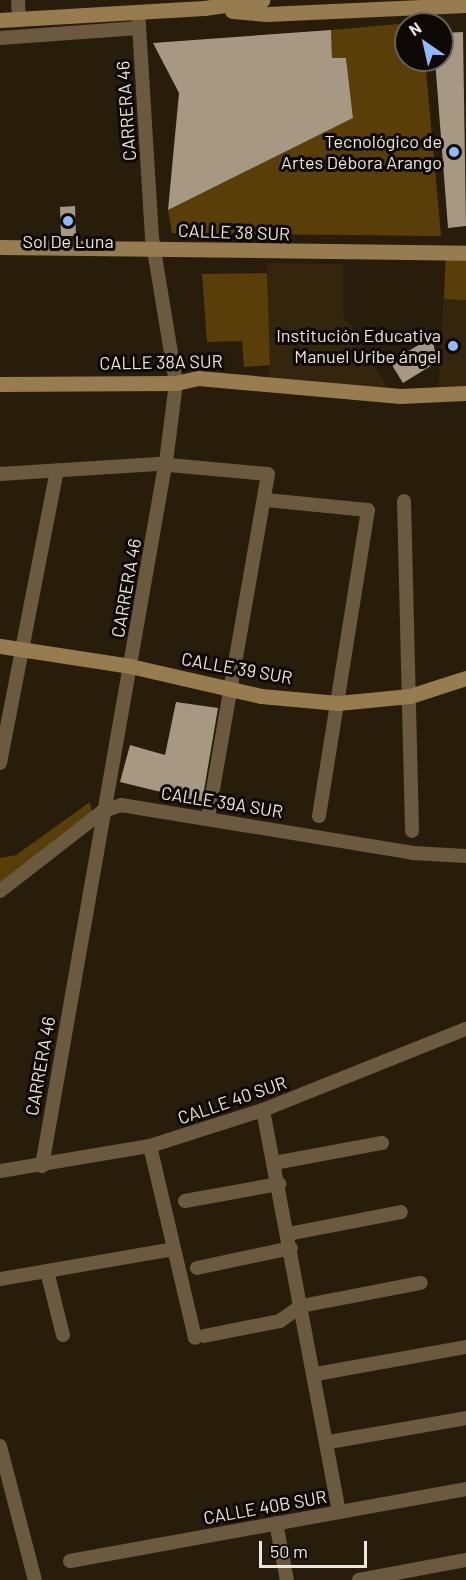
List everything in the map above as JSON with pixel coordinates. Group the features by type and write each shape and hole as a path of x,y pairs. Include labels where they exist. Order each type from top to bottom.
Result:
{"main road":[{"path":"0,20 204,8 262,0"},
{"path":"204,8 267,14 466,5"},
{"name":"CALLE 38 SUR","path":"0,247 466,253"},
{"name":"CALLE 38A SUR","path":"0,384 176,383 198,378 400,396 466,393"},
{"name":"CALLE 39 SUR","path":"0,646 130,666 233,690 338,703 410,696 466,678"}],"street":[{"path":"18,0 19,19"},
{"name":"CARRERA 46","path":"42,1166 165,465 176,383 154,249 138,12"},
{"path":"0,38 139,28"},
{"path":"0,474 165,465 268,474 266,500 233,690 208,818"},
{"path":"0,762 57,471"},
{"path":"266,500 368,510 319,816"},
{"path":"404,501 412,831"},
{"name":"CALLE 39A SUR","path":"0,891 103,811 121,805 413,853 466,856"},
{"name":"CALLE 40 SUR","path":"0,1171 42,1166 150,1146 263,1110 466,1029"},
{"path":"263,1110 329,1442 339,1512"},
{"path":"274,1163 382,1143"},
{"path":"150,1146 173,1249 199,1337 279,1321 301,1306 421,1283"},
{"path":"185,1201 279,1184"},
{"path":"197,1268 401,1212"},
{"path":"0,1279 173,1249"},
{"path":"47,1271 63,1335"},
{"path":"316,1374 466,1347"},
{"path":"329,1442 466,1418"},
{"path":"0,1446 34,1580"},
{"name":"CALLE 40B SUR","path":"70,1561 466,1489"},
{"path":"276,1523 287,1580"},
{"path":"359,1580 466,1560"}],"shaded area":[{"path":"394,24 394,72 426,72 441,236 172,233 168,210 353,118 346,58 332,58 331,30"},
{"name":"Institución Educativa Manuel Uribe ángel","path":"466,253 466,393 438,394 446,254"},
{"path":"466,253 466,300 444,299 446,254"},
{"path":"267,263 343,264 343,314 388,388 269,385"},
{"path":"267,273 270,365 244,367 242,341 207,342 202,274"},
{"path":"90,802 93,817 0,888 0,858 16,855"}],"building":[{"path":"331,30 332,58 346,58 353,118 168,210 179,93 153,43"},
{"name":"Tecnológico de Artes Débora Arango","path":"454,32 463,32 466,226 448,228 436,72 454,72"},
{"name":"Sol De Luna","path":"75,206 76,236 61,236 60,207"},
{"path":"432,337 437,362 403,383 390,362"},
{"path":"176,702 218,708 202,802 120,782 130,745 165,755"}],"place":[{"name":"Tecnológico de Artes Débora Arango","path":"454,152"},
{"name":"Sol De Luna","path":"68,221"},
{"name":"Institución Educativa Manuel Uribe ángel","path":"453,346"}]}
